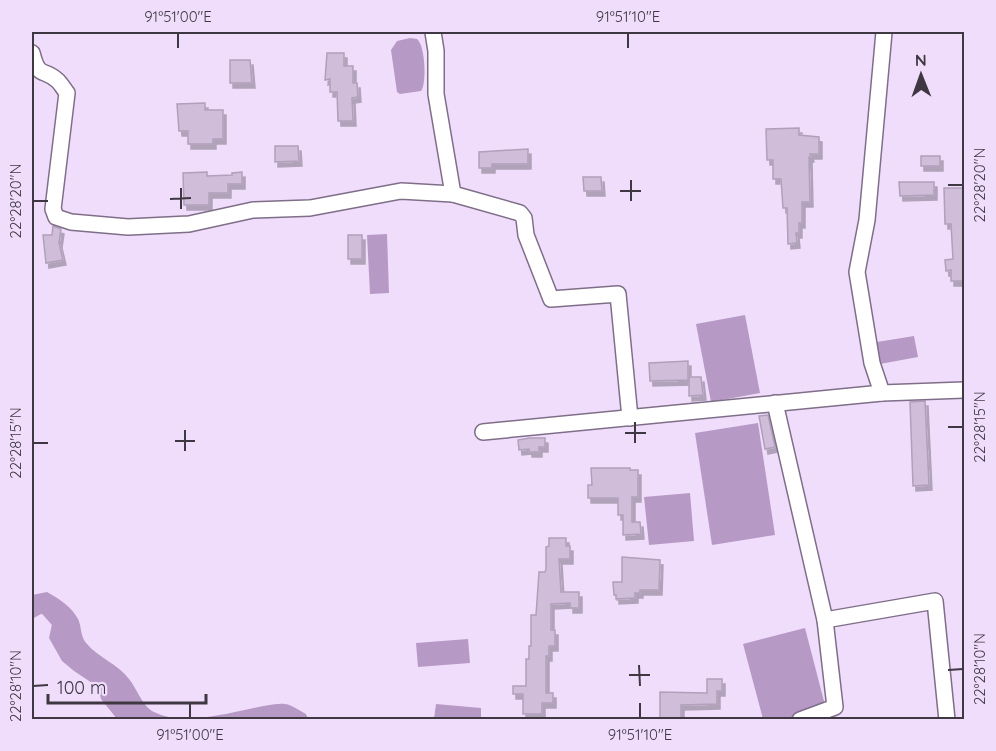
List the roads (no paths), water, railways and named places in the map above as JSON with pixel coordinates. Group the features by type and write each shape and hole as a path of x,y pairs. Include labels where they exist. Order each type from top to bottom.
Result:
{"street":[{"path":"434,32 436,94 453,194"},
{"path":"882,393 872,363 857,272 867,220 884,32"},
{"path":"32,53 35,66 42,74 56,79 67,93 52,209 56,217 71,222 128,227 189,224 253,210 310,208 401,191 453,194 509,208 525,218 526,235 551,299 618,294 630,418"},
{"path":"483,432 882,393 964,390"},
{"path":"775,403 825,620 835,707 800,720"},
{"path":"825,620 935,601 946,720"}],"waterway":[{"path":"32,607 40,604 63,630"}]}
